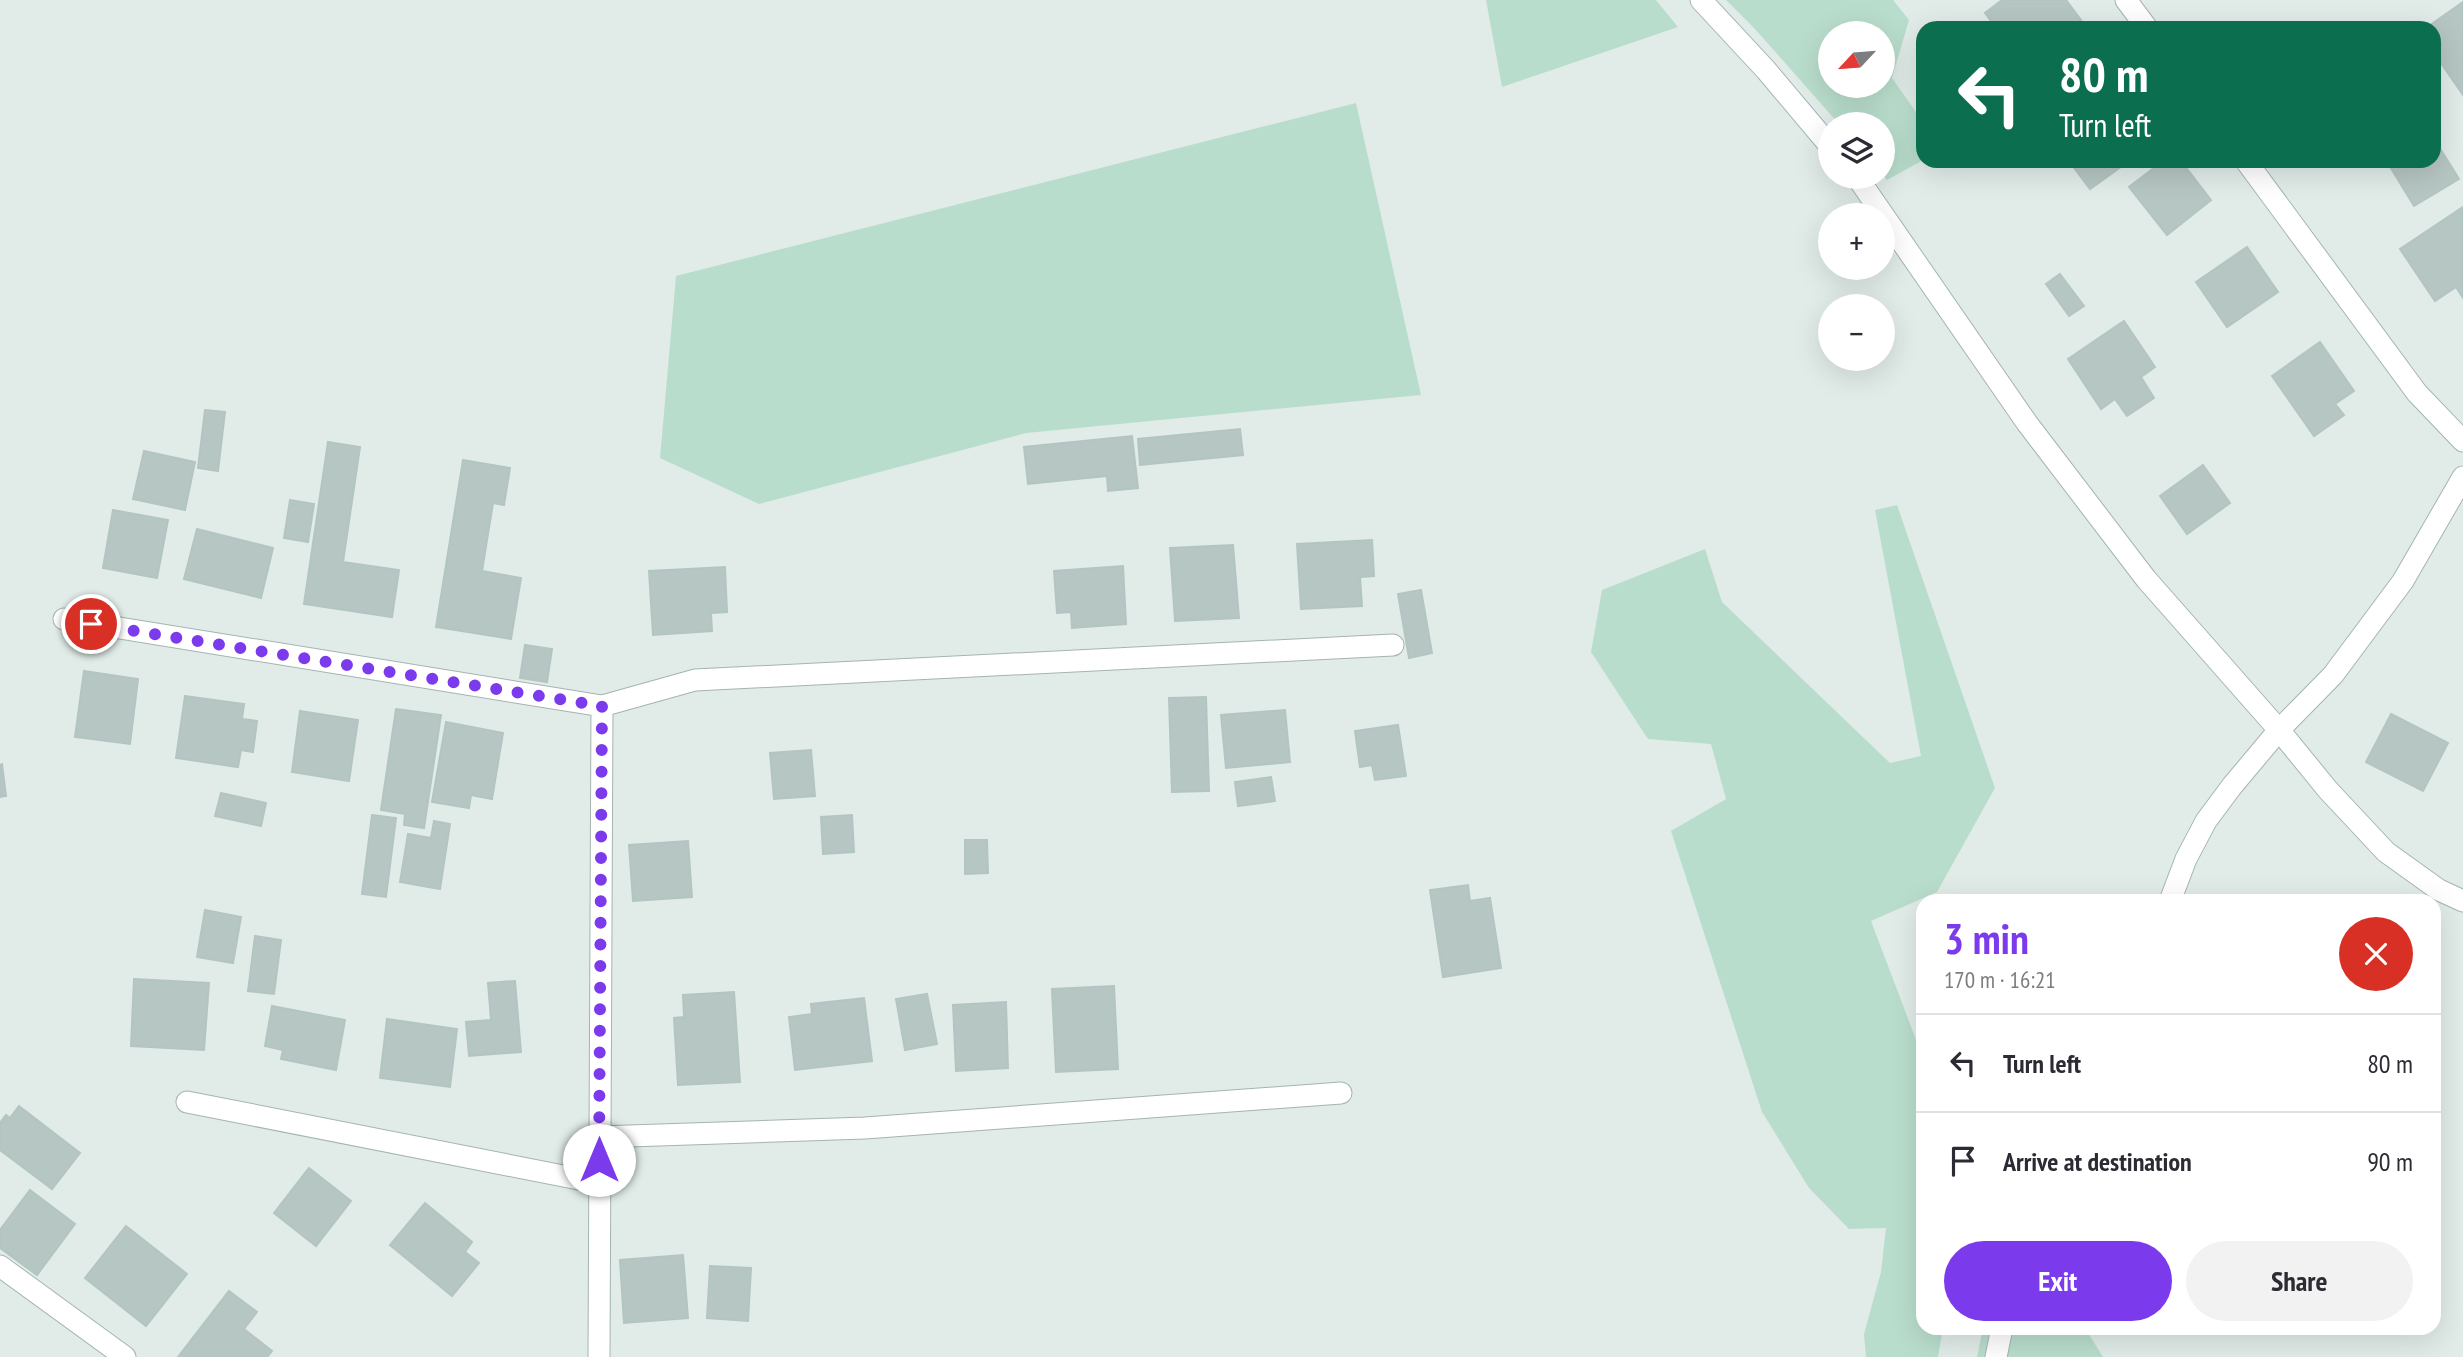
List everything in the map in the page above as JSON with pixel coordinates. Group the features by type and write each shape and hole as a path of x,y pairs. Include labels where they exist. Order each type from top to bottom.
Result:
{"street":[{"path":"1701,0 1766,70 1818,132"},
{"path":"2126,0 2142,21"},
{"path":"2251,168 2417,393 2463,441"},
{"path":"1865,189 2027,423 2146,579 2328,790 2386,852 2439,890 2463,901"},
{"path":"2173,894 2186,859 2206,821 2279,730 2333,675 2403,581 2463,477"},
{"path":"64,619 602,706 695,680 1393,645"},
{"path":"599,1357 602,706"},
{"path":"599,1137 865,1128 1341,1093"},
{"path":"187,1102 599,1183"},
{"path":"0,1266 125,1357"},
{"path":"1996,1357 2001,1335"}],"green space":[{"path":"1486,0 1656,0 1678,27 1502,87"},
{"path":"1726,0 1893,0 1909,20 1895,68 1895,21 1818,21 1818,98 1895,98 1895,82 1916,112 1916,164 1895,176 1895,112 1828,112"},
{"path":"1356,103 1421,395 1026,433 759,504 660,458 676,276"},
{"path":"1897,505 1995,788 1937,892 1916,894 1916,901 1871,921 1916,1040 1916,1335 1942,1335 1938,1357 1866,1357 1864,1334 1881,1272 1886,1228 1849,1229 1809,1188 1762,1112 1671,831 1726,799 1711,744 1648,739 1591,652 1602,590 1705,549 1722,602 1890,763 1921,756 1875,510"},
{"path":"1982,1335 2089,1335 2103,1357 1977,1357"}],"building":[{"path":"2002,0 2066,0 2081,20 1991,21 1985,13"},
{"path":"2463,2 2463,95 2441,63 2441,21 2436,21"},
{"path":"2441,150 2459,179 2414,206 2391,168 2441,168"},
{"path":"2074,168 2119,168 2090,189"},
{"path":"2154,168 2186,168 2211,200 2167,235 2129,187"},
{"path":"2463,207 2463,298 2456,287 2435,301 2400,249"},
{"path":"2247,247 2278,292 2227,327 2196,282"},
{"path":"2060,274 2084,306 2069,316 2046,284"},
{"path":"2124,321 2155,367 2141,377 2154,398 2127,416 2115,399 2101,409 2068,359"},
{"path":"2320,342 2354,391 2335,404 2344,415 2314,436 2272,376"},
{"path":"205,410 225,412 218,471 198,468"},
{"path":"1240,429 1243,455 1140,465 1138,439"},
{"path":"1132,436 1138,488 1108,491 1107,476 1028,484 1024,447"},
{"path":"328,442 360,447 343,562 399,570 392,617 304,604"},
{"path":"144,451 195,462 185,510 133,499"},
{"path":"463,460 510,468 504,505 493,503 482,571 521,578 511,639 436,627"},
{"path":"2203,465 2230,503 2187,534 2160,496"},
{"path":"290,500 314,504 308,542 284,538"},
{"path":"113,510 168,520 157,578 103,568"},
{"path":"197,529 273,548 261,598 184,579"},
{"path":"1372,540 1374,576 1360,577 1362,606 1301,609 1297,544"},
{"path":"1233,545 1239,618 1175,621 1170,548"},
{"path":"1123,566 1126,624 1072,628 1071,612 1057,613 1054,571"},
{"path":"725,567 727,612 711,613 712,631 653,635 649,571"},
{"path":"1421,590 1432,653 1409,658 1398,594"},
{"path":"525,645 552,649 547,682 520,678"},
{"path":"84,671 138,679 130,744 75,737"},
{"path":"185,696 244,704 242,719 257,721 253,752 241,750 238,767 176,758"},
{"path":"1206,697 1209,791 1172,792 1169,698"},
{"path":"396,709 441,715 424,828 404,825 405,814 381,810"},
{"path":"1285,710 1290,762 1226,768 1221,715"},
{"path":"300,711 358,720 349,781 292,772"},
{"path":"2391,714 2448,743 2423,791 2366,762"},
{"path":"446,722 503,733 492,799 471,795 469,808 432,802"},
{"path":"1398,725 1406,776 1375,780 1372,765 1360,767 1355,731"},
{"path":"811,750 815,796 774,799 770,753"},
{"path":"2,764 6,796 0,797 0,765"},
{"path":"1271,777 1275,801 1238,806 1235,782"},
{"path":"221,793 266,803 261,826 215,816"},
{"path":"372,815 396,818 386,897 362,894"},
{"path":"852,815 854,852 823,854 821,817"},
{"path":"434,821 450,824 440,889 400,882 408,834 431,838"},
{"path":"965,840 987,840 988,873 965,874"},
{"path":"688,841 692,897 633,901 629,845"},
{"path":"1468,885 1470,901 1490,898 1501,968 1443,977 1430,890"},
{"path":"205,910 241,917 233,963 197,957"},
{"path":"255,936 281,940 274,994 248,991"},
{"path":"134,979 209,983 204,1050 131,1046"},
{"path":"515,981 521,1052 469,1056 466,1022 491,1020 488,983"},
{"path":"1114,986 1118,1069 1056,1072 1052,989"},
{"path":"734,992 740,1082 678,1085 674,1018 684,1017 683,995"},
{"path":"927,994 937,1044 905,1050 896,999"},
{"path":"864,998 872,1061 795,1070 789,1017 812,1014 811,1004"},
{"path":"1006,1002 1008,1068 956,1071 953,1005"},
{"path":"272,1006 345,1020 336,1070 281,1059 283,1050 265,1046"},
{"path":"387,1019 457,1029 450,1087 380,1078"},
{"path":"19,1106 80,1153 52,1189 0,1150 0,1123 6,1115 10,1118"},
{"path":"309,1168 351,1201 316,1246 274,1213"},
{"path":"30,1190 75,1224 37,1275 0,1248 0,1230"},
{"path":"425,1203 472,1242 465,1252 479,1263 452,1296 390,1245"},
{"path":"126,1226 187,1274 146,1326 85,1278"},
{"path":"683,1255 688,1318 624,1323 620,1260"},
{"path":"710,1266 751,1268 748,1321 707,1318"},
{"path":"229,1291 257,1312 244,1329 272,1351 267,1357 178,1357"}],"route":[{"path":"91,624 602,706 599,1160"}]}
